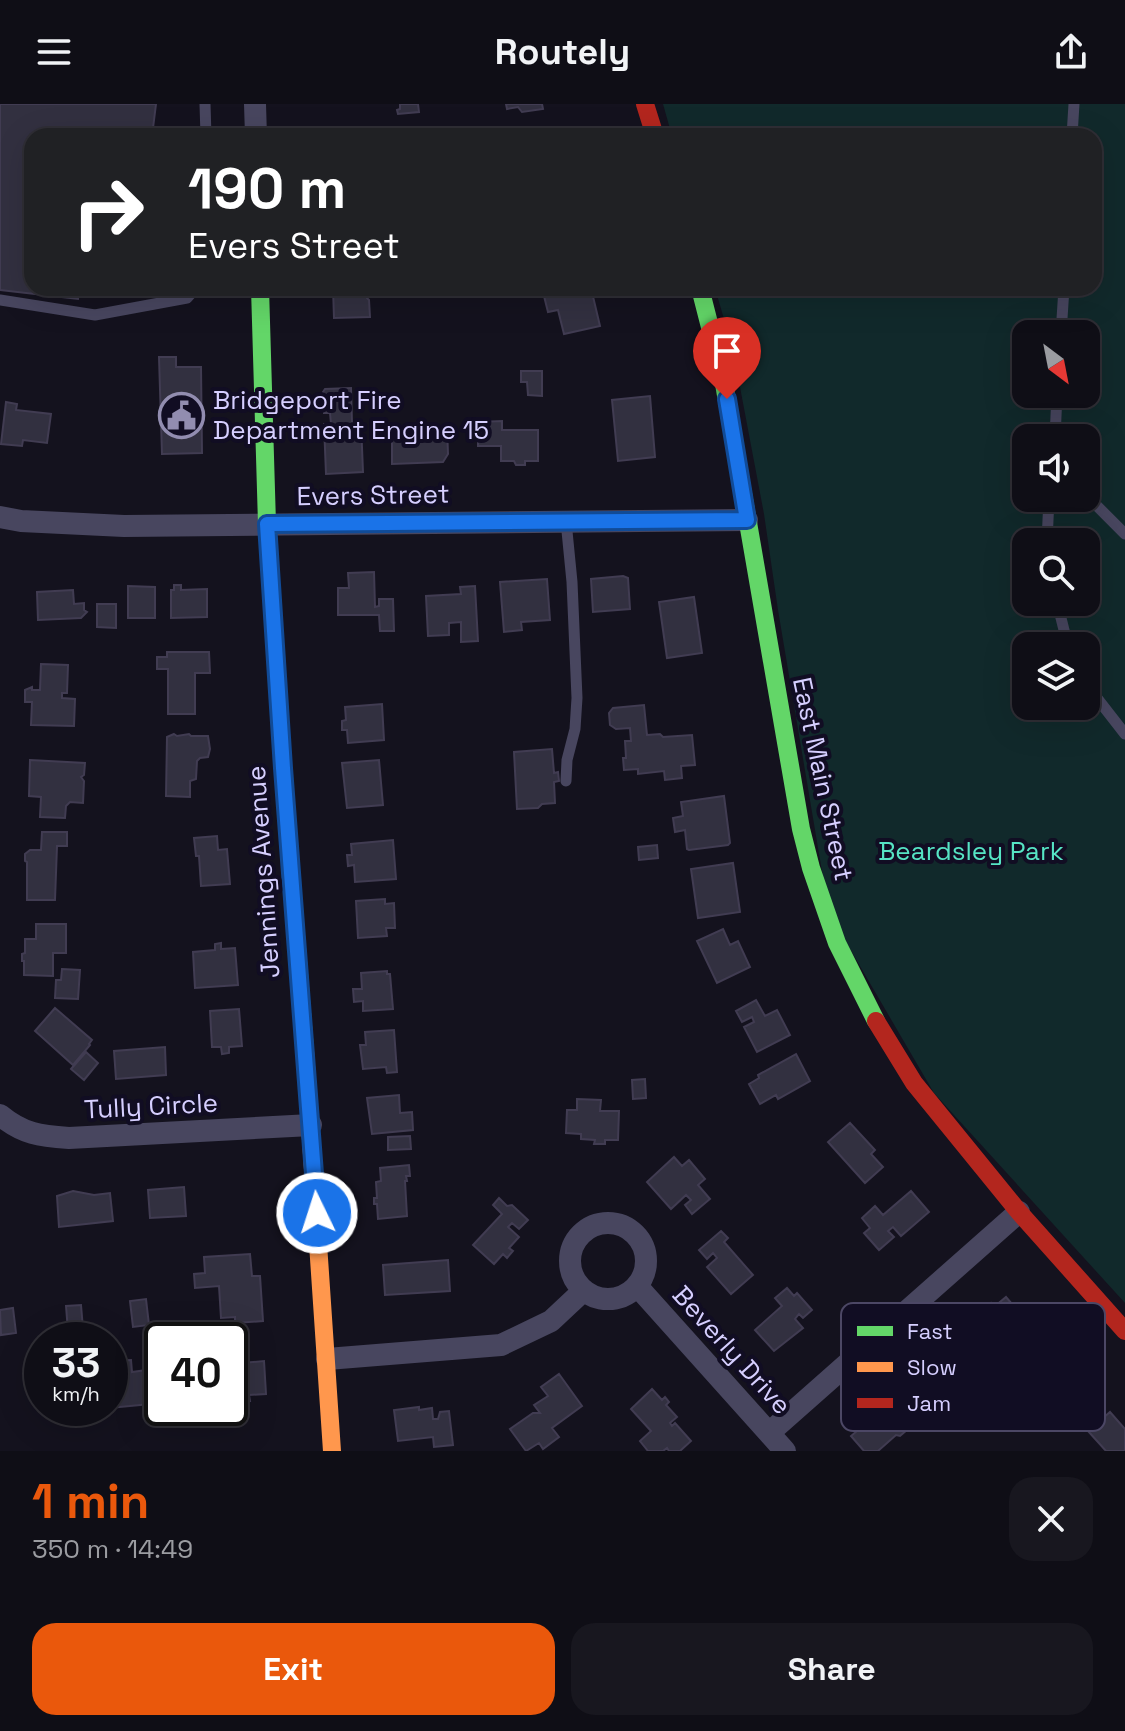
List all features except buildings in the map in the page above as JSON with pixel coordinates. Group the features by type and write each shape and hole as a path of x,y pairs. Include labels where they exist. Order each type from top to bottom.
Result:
{"main road":[{"path":"645,104 652,128"},
{"name":"Jennings Avenue","path":"260,296 267,524 332,1450"},
{"name":"East Main Street","path":"702,296 723,378 801,829 837,943 881,1030 914,1083 1019,1212 1100,1303"},
{"name":"East Main Street","path":"1105,1309 1125,1331"}],"street":[{"path":"255,104 256,128"},
{"name":"Evers Street","path":"0,517 112,526 747,520"},
{"name":"Tully Circle","path":"0,1115 14,1126 38,1136 69,1138 311,1125"},
{"path":"916,1303 1019,1212"},
{"name":"Beverly Drive","path":"606,1223 619,1224 631,1230 646,1250 647,1263 638,1287 628,1295 605,1300 583,1291 570,1268 574,1243 593,1226 606,1223"},
{"name":"Beverly Drive","path":"638,1287 785,1451"},
{"path":"327,1359 501,1345 551,1321 583,1291"},
{"path":"769,1433 841,1369"},
{"path":"313,1451 332,1450"}],"lane":[{"path":"205,104 206,128"},
{"path":"1072,128 1074,104"},
{"path":"0,300 95,315 189,296"},
{"path":"1062,320 1063,296"},
{"path":"1100,509 1125,534"},
{"path":"566,521 577,698 566,781"},
{"path":"1100,702 1125,734"}],"green space":[{"name":"Beardsley Park","path":"663,104 1125,104 1125,1303 934,1093 829,913 764,514 733,350 717,296 1102,296 1102,128 670,128"}],"traffic: fast":[{"path":"260,296 267,524 305,1051"},
{"path":"702,296 723,378 801,829 837,943 876,1021"}],"traffic: slow":[{"path":"305,1051 332,1451"}],"traffic: jam":[{"path":"645,104 652,128"},
{"path":"876,1021 914,1083 1019,1212 1100,1303"},
{"path":"1105,1309 1125,1331"}],"place":[{"name":"Bridgeport Fire Department Engine 15","path":"182,415"}],"route":[{"path":"317,1213 267,524 747,520 727,399"}]}
